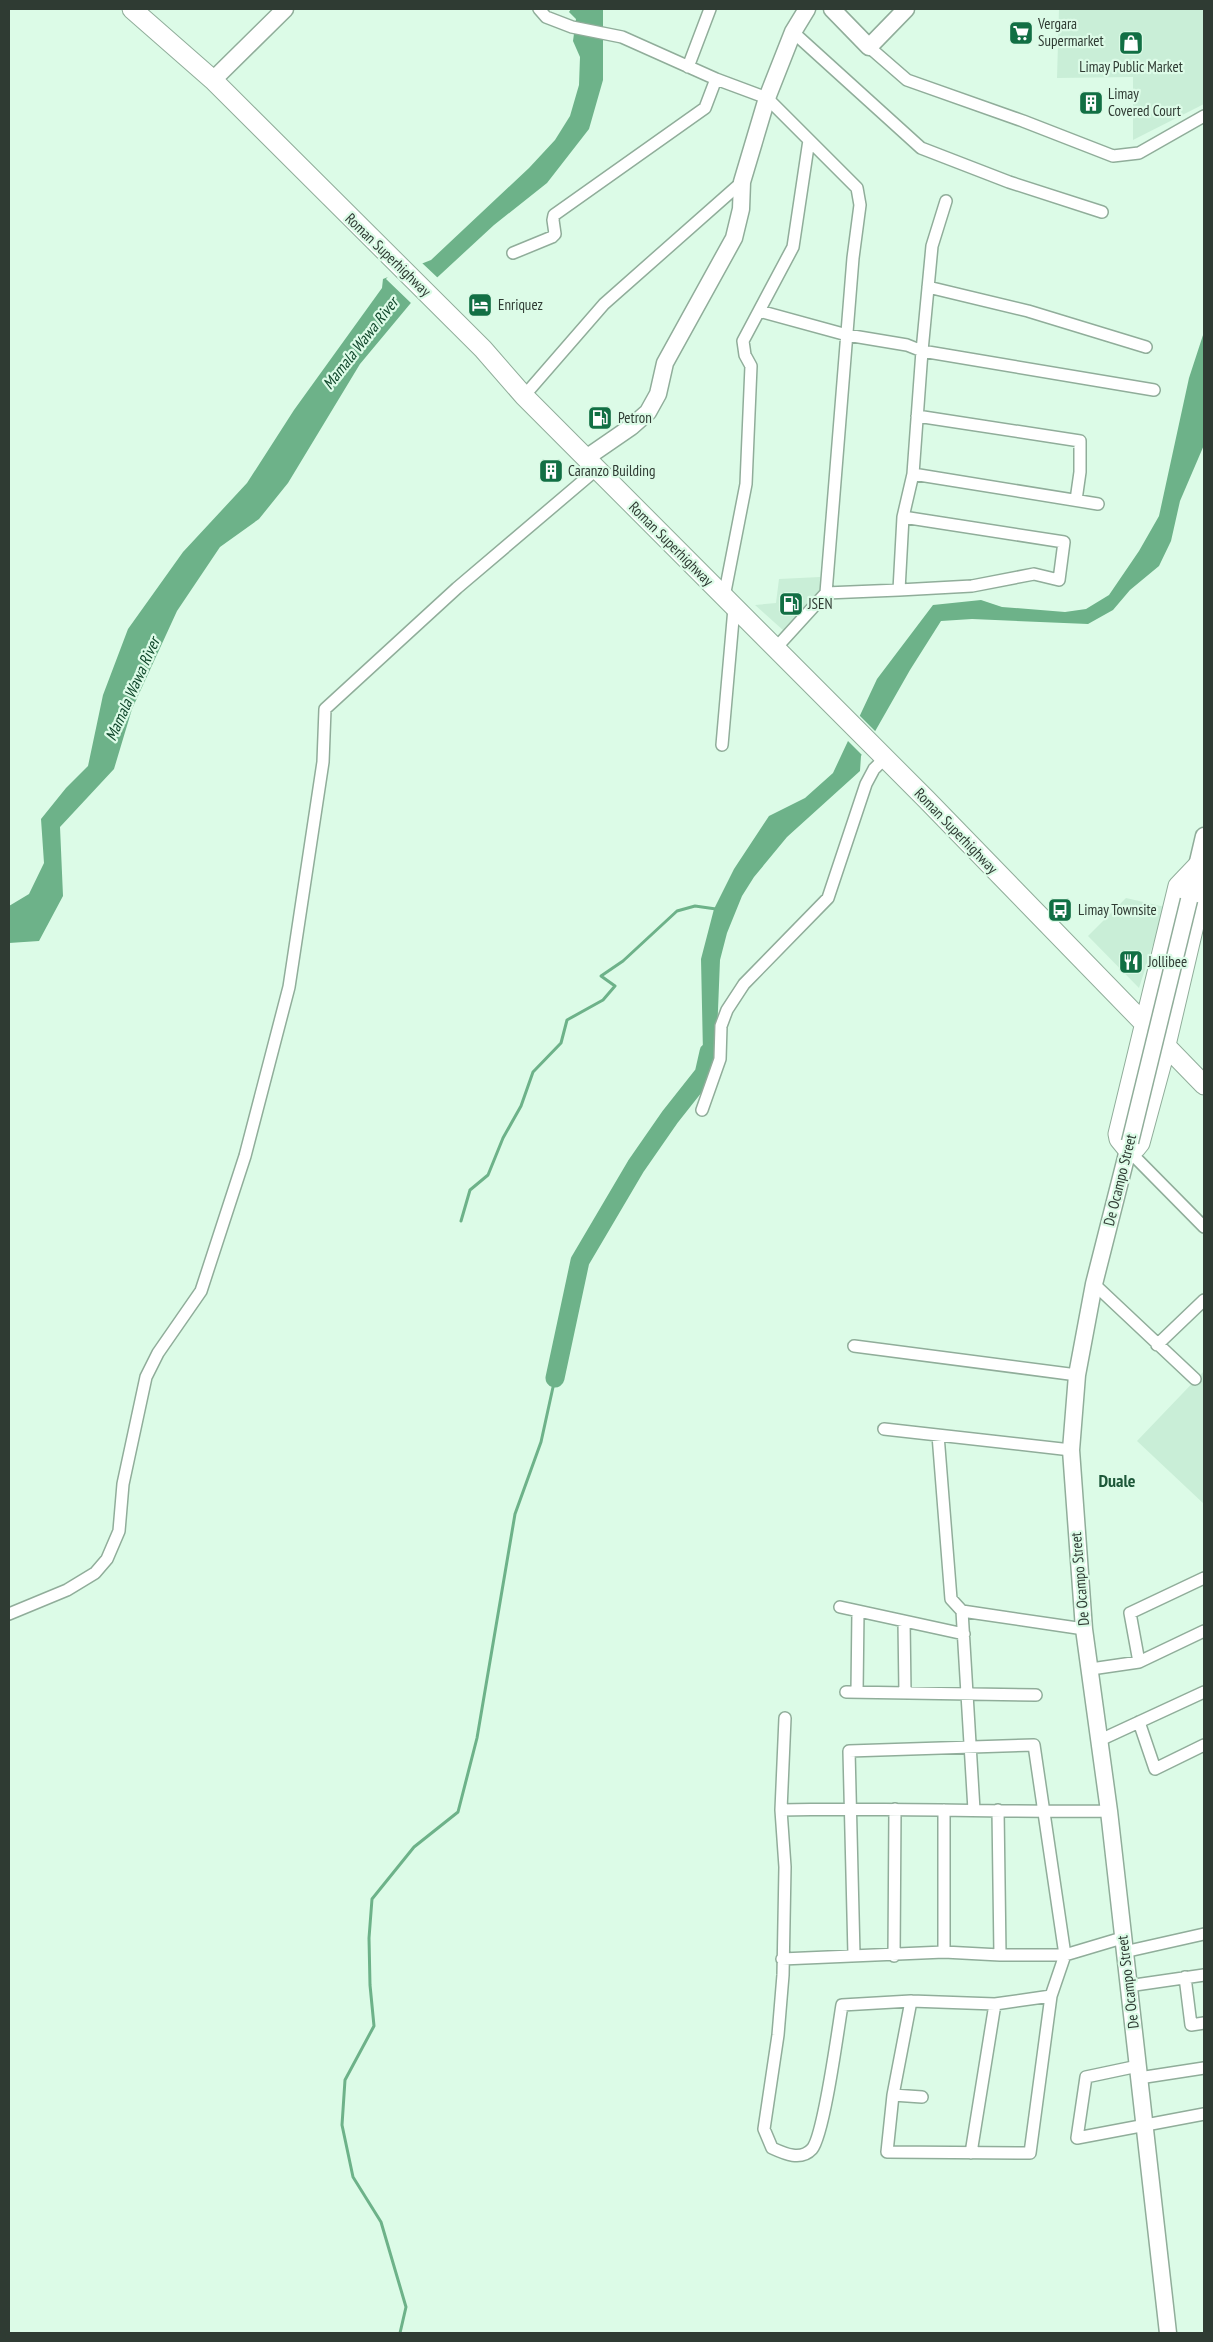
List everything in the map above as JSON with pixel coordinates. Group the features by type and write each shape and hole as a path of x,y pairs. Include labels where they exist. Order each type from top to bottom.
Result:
{"main road":[{"name":"Roman Superhighway","path":"132,9 213,80 483,349 524,396 1046,924 1121,997 1145,1025 1204,1085"},
{"path":"1198,865 1204,881 1198,900 1166,1045 1140,1143 1136,1148 1129,1146 1118,1134 1178,886 1198,865"}],"street":[{"path":"213,80 285,9"},
{"path":"539,9 546,17 572,27 622,37 716,79 767,98 856,188 860,205 847,336 826,593 775,649"},
{"path":"688,67 710,9"},
{"path":"9,1614 67,1590 95,1573 107,1559 119,1531 122,1484 146,1377 158,1354 201,1291 245,1156 288,987 322,762 325,709 648,412 655,400 665,363 734,238 741,209 742,182 767,98 793,32 807,9"},
{"path":"832,9 869,47 907,80 1023,121 1113,156 1139,154 1204,116"},
{"path":"869,47 906,9"},
{"path":"793,32 921,148 1009,182 1102,212"},
{"path":"513,253 556,234 552,220 554,215 705,108 716,79"},
{"path":"722,745 729,603 747,475 751,366 745,355 743,342 793,247 809,140"},
{"path":"524,396 604,304 742,182"},
{"path":"898,590 903,517 913,474 932,246 946,201"},
{"path":"928,287 1028,311 1146,347"},
{"path":"758,311 847,336 908,345 922,351 1154,390"},
{"path":"917,416 1080,441 1080,472 1076,500"},
{"path":"913,474 1098,504"},
{"path":"826,593 972,586 1034,574 1059,580 1064,542 903,517"},
{"path":"702,1110 720,1059 721,1026 727,1010 744,984 828,898 878,753"},
{"path":"1198,865 1204,836"},
{"name":"De Ocampo Street","path":"1168,2333 1109,1811 1084,1629 1071,1450 1077,1375 1094,1284 1129,1146 1198,900"},
{"path":"1129,1146 1204,1228"},
{"path":"1094,1284 1195,1379"},
{"path":"1157,1345 1204,1300"},
{"path":"854,1346 1077,1375"},
{"path":"884,1429 1071,1450"},
{"path":"938,1435 951,1599 962,1611 974,1810"},
{"path":"1139,1662 1130,1613 1204,1578"},
{"path":"840,1606 904,1622 964,1634"},
{"path":"858,1611 851,1692 1036,1695"},
{"path":"962,1611 1084,1629"},
{"path":"904,1622 905,1693"},
{"path":"1090,1669 1139,1662 1204,1631"},
{"path":"1098,1741 1204,1692"},
{"path":"785,1718 781,1810 785,1867 783,1975 778,2035 764,2129 772,2148 788,2156 802,2155 812,2148 821,2123 842,2005 911,2001 995,2004 1051,1996"},
{"path":"1139,1722 1155,1768 1204,1745"},
{"path":"854,1955 849,1751 1034,1745 1065,1954 1051,1996 1030,2153 887,2152 893,2095 911,2001"},
{"path":"781,1810 851,1808 1044,1812 1109,1811"},
{"path":"894,1956 895,1809"},
{"path":"944,1810 944,1952"},
{"path":"998,1810 1000,1955"},
{"path":"782,1959 854,1955 894,1956 944,1952 1000,1955 1065,1954 1204,1934"},
{"path":"1128,1986 1204,1975"},
{"path":"1185,1977 1190,2025 1204,2023"},
{"path":"971,2152 995,2004"},
{"path":"1204,2068 1086,2077 1077,2138 1204,2114"},
{"path":"893,2095 922,2097"}],"shaded area":[{"name":"Limay Public Market","path":"1059,9 1204,9 1204,104 1133,140 1133,77 1057,78"},
{"path":"820,577 822,592 784,631 755,605 776,603 779,579"},
{"name":"Jollibee","path":"1126,898 1165,907 1139,988 1088,936"},
{"path":"1204,1371 1204,1504 1137,1441"}],"water":[{"name":"Mamala Wawa River","path":"571,9 603,9 603,80 589,129 547,183 494,225 415,298 360,364 288,483 259,519 220,547 177,611 132,709 114,769 60,827 63,896 39,941 9,943 9,906 29,894 44,863 41,819 66,788 88,766 103,695 128,629 183,552 247,483 294,410 382,288 383,279 431,260 529,168 555,140 570,116 579,85 580,57 573,41 576,19 569,12"},
{"path":"1204,332 1204,445 1180,501 1171,541 1159,566 1130,590 1113,610 1088,624 972,619 941,621 910,670 861,756 860,771 787,837 754,877 742,896 727,933 720,960 716,1060 708,1082 696,1074 703,1053 701,959 714,909 734,869 769,816 805,798 833,773 877,679 933,605 981,600 1002,607 1065,612 1086,609 1109,595 1139,551 1159,516 1189,378"}],"pier":[{"path":"421,262 439,279 412,304 386,279 392,272"},
{"path":"858,714 877,733 863,756 846,739"}],"waterway":[{"path":"461,1221 470,1190 488,1175 503,1138 521,1106 533,1072 561,1043 567,1020 603,1000 615,986 601,976 623,961 677,911 695,906 716,909"},
{"path":"555,1378 580,1261 636,1166 670,1117 704,1074 709,1052"},
{"path":"400,2333 406,2307 381,2222 353,2177 342,2125 345,2080 374,2026 370,1985 369,1938 372,1899 414,1847 458,1812 477,1738 515,1514 541,1442 555,1378"}],"place":[{"name":"Vergara Supermarket","path":"1021,33"},
{"name":"Limay Public Market","path":"1131,43"},
{"name":"Limay Covered Court","path":"1091,103"},
{"name":"Enriquez","path":"480,305"},
{"name":"Petron","path":"600,418"},
{"name":"Caranzo Building","path":"551,471"},
{"name":"JSEN","path":"791,604"},
{"name":"Limay Townsite","path":"1060,910"},
{"name":"Jollibee","path":"1131,962"}],"district":[{"name":"Duale","path":"1117,1481"}]}
